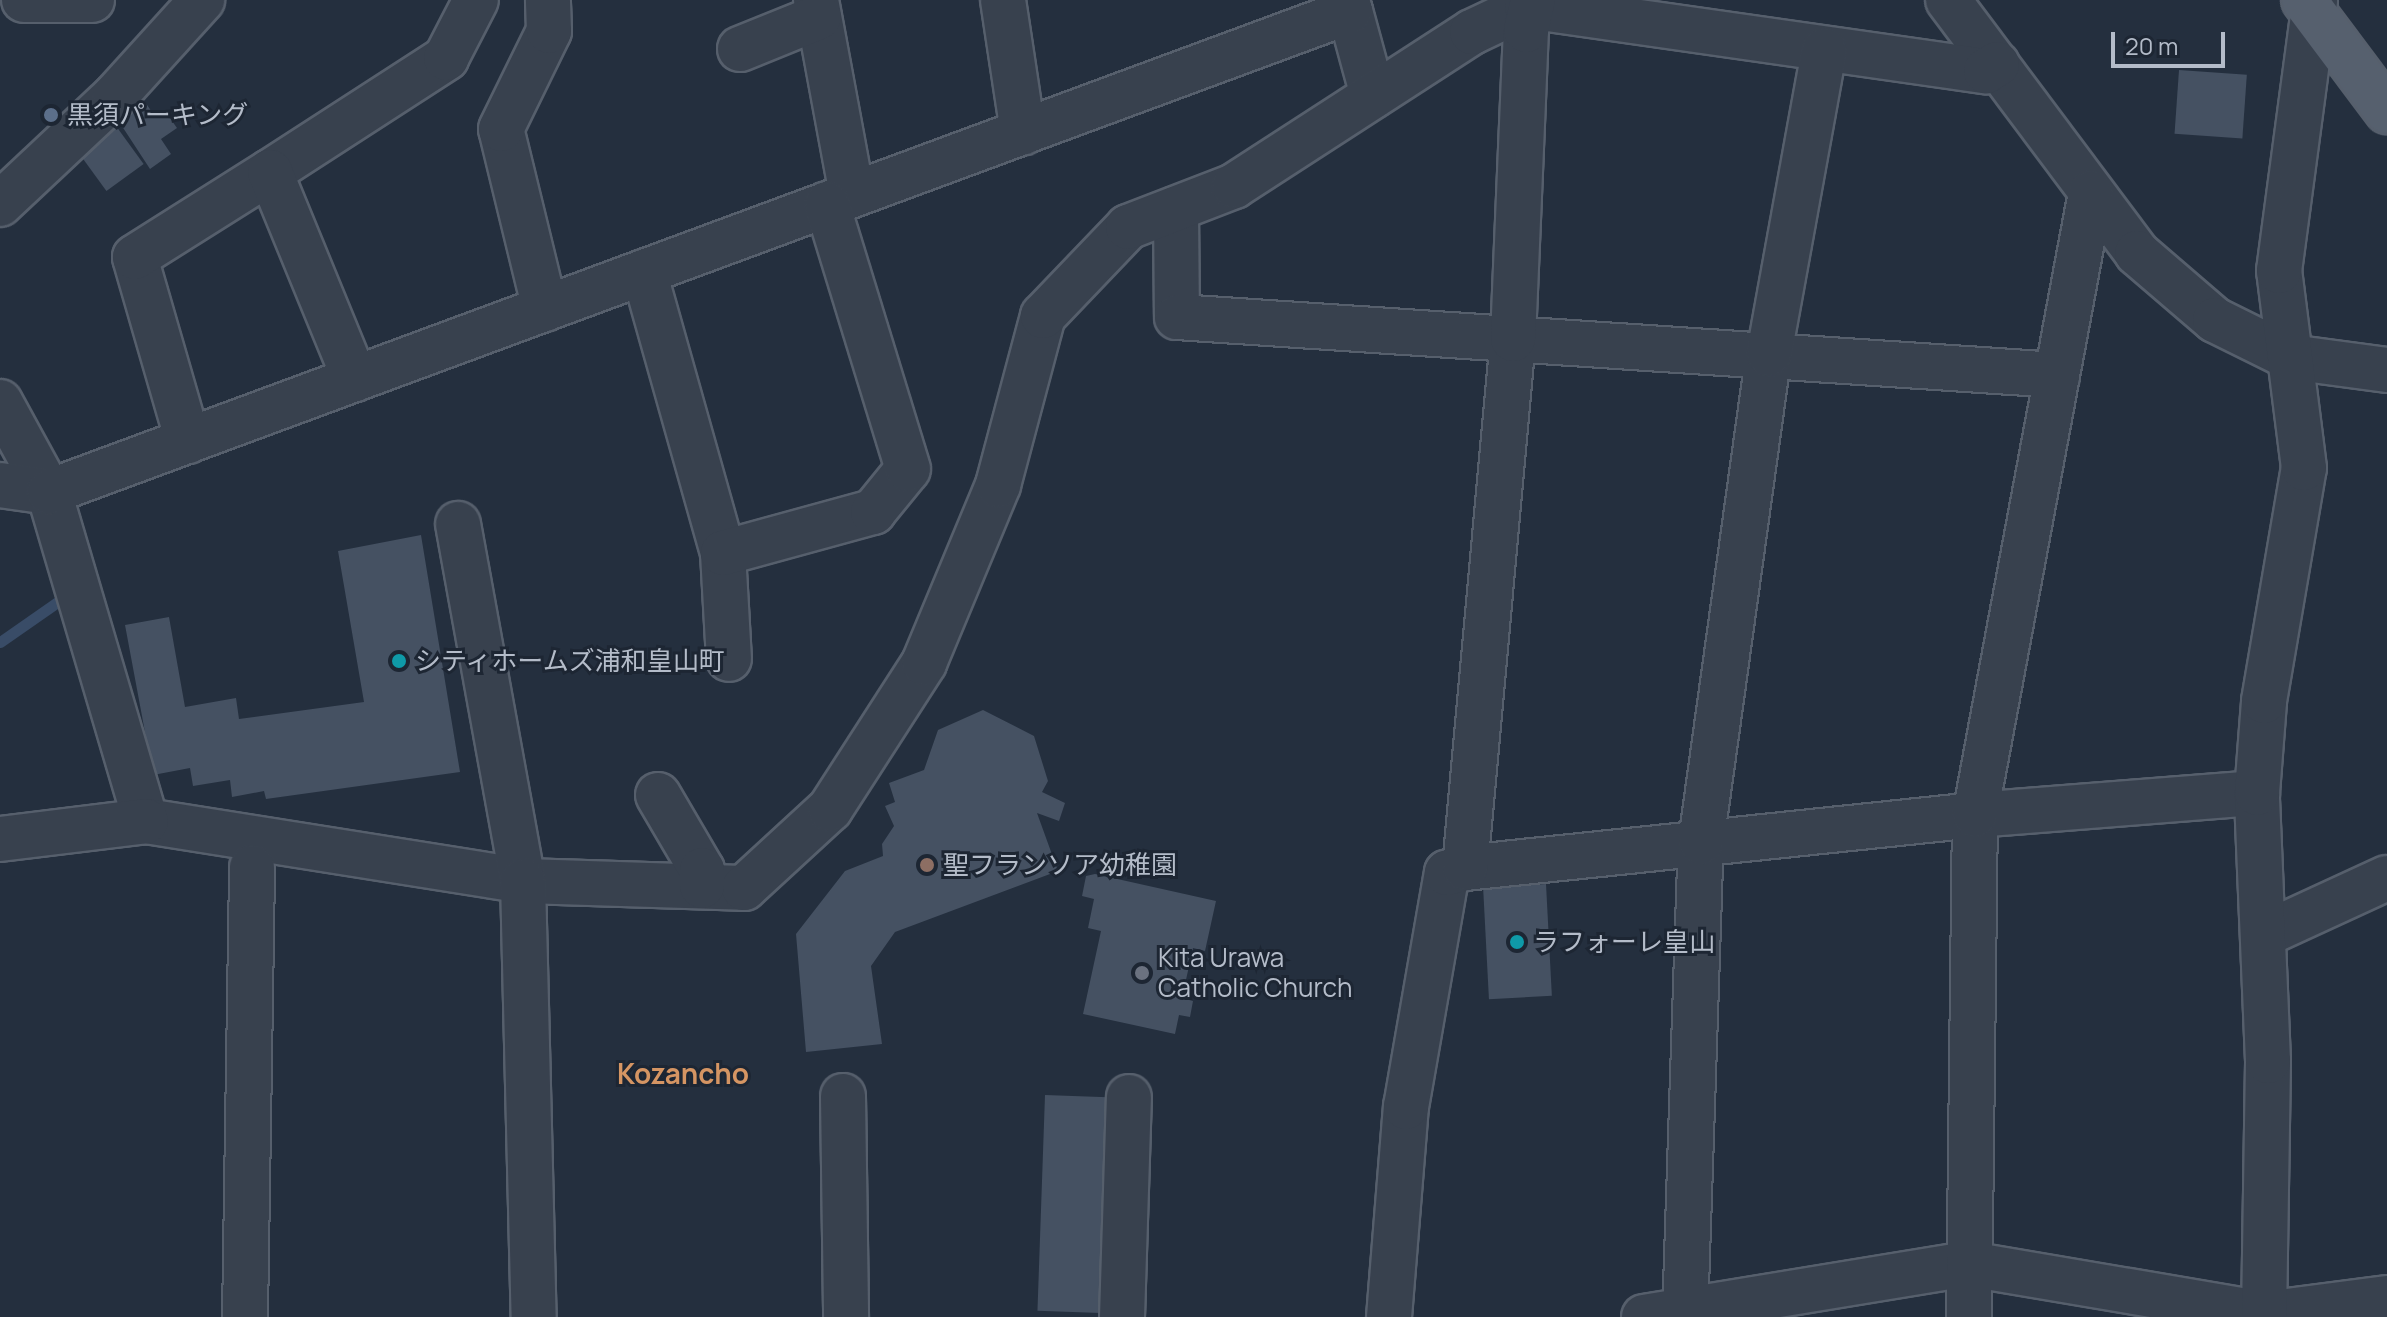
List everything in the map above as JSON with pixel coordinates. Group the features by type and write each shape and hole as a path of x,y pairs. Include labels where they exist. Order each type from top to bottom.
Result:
{"main road":[{"path":"2310,4 2387,111"}],"street":[{"path":"24,0 92,0"},
{"path":"0,204 115,96 202,0"},
{"path":"188,441 135,257 446,58 476,0"},
{"path":"545,309 501,129 549,31 548,0"},
{"path":"1003,0 1023,132"},
{"path":"1948,0 2137,253 2215,320 2290,357 2387,370"},
{"path":"0,839 146,821 523,881 744,888 830,809 924,663 998,485 1043,316 1128,227 1234,186 1472,32 1530,3 1824,50 1986,71 1997,64"},
{"path":"1465,868 1513,339 1530,3"},
{"path":"2264,1315 2265,934 2257,793 2264,701 2304,468 2279,271 2310,4"},
{"path":"0,485 49,492 1023,132 1348,5 1373,96"},
{"path":"723,553 873,512 908,469 840,200 818,8 740,49"},
{"path":"1824,50 1769,354 1701,842 1671,1315 1969,1264 2264,1315 2387,1298"},
{"path":"270,172 355,379"},
{"path":"1969,1317 1975,815 2091,193"},
{"path":"1176,209 1177,317 2057,375"},
{"path":"644,272 723,553 729,659"},
{"path":"0,402 49,492 146,821"},
{"path":"458,524 523,881 534,1317"},
{"path":"1389,1317 1406,1107 1447,873 1465,868 1701,842 1975,815 2257,793"},
{"path":"658,795 702,870 702,886"},
{"path":"245,1317 252,867"},
{"path":"2265,934 2387,878"},
{"path":"834,1317 848,1317 843,1096"},
{"path":"1122,1317 1129,1097"}],"building":[{"path":"2179,70 2247,75 2242,139 2175,134"},
{"path":"143,99 156,118 165,111 177,128 161,139 171,154 150,169 116,117"},
{"path":"116,126 144,164 106,191 79,153"},
{"name":"シティホームズ浦和皇山町","path":"421,535 460,772 266,799 264,791 232,797 230,780 193,786 190,768 153,775 125,625 169,617 185,707 236,698 239,719 364,702 338,551"},
{"path":"983,710 1034,736 1048,781 1042,792 1065,803 1059,821 1037,813 1058,871 895,932 871,966 882,1044 806,1052 796,934 845,871 883,856 882,844 894,826 885,806 895,802 889,783 924,770 938,730"},
{"path":"1095,874 1216,901 1205,951 1193,948 1182,998 1193,1001 1190,1017 1179,1015 1175,1034 1083,1014 1101,931 1088,928 1094,899 1082,896 1086,876"},
{"name":"ラフォーレ皇山","path":"1546,884 1552,996 1489,999 1483,887"},
{"path":"1045,1095 1115,1097 1107,1313 1037,1311"}],"waterway":[{"path":"0,642 63,598"}],"place":[{"name":"黒須パーキング","path":"51,115"},
{"name":"シティホームズ浦和皇山町","path":"399,661"},
{"name":"聖フランソア幼稚園","path":"927,865"},
{"name":"ラフォーレ皇山","path":"1517,942"},
{"name":"Kita Urawa Catholic Church","path":"1142,973"}],"district":[{"name":"Kozancho","path":"683,1073"}]}
